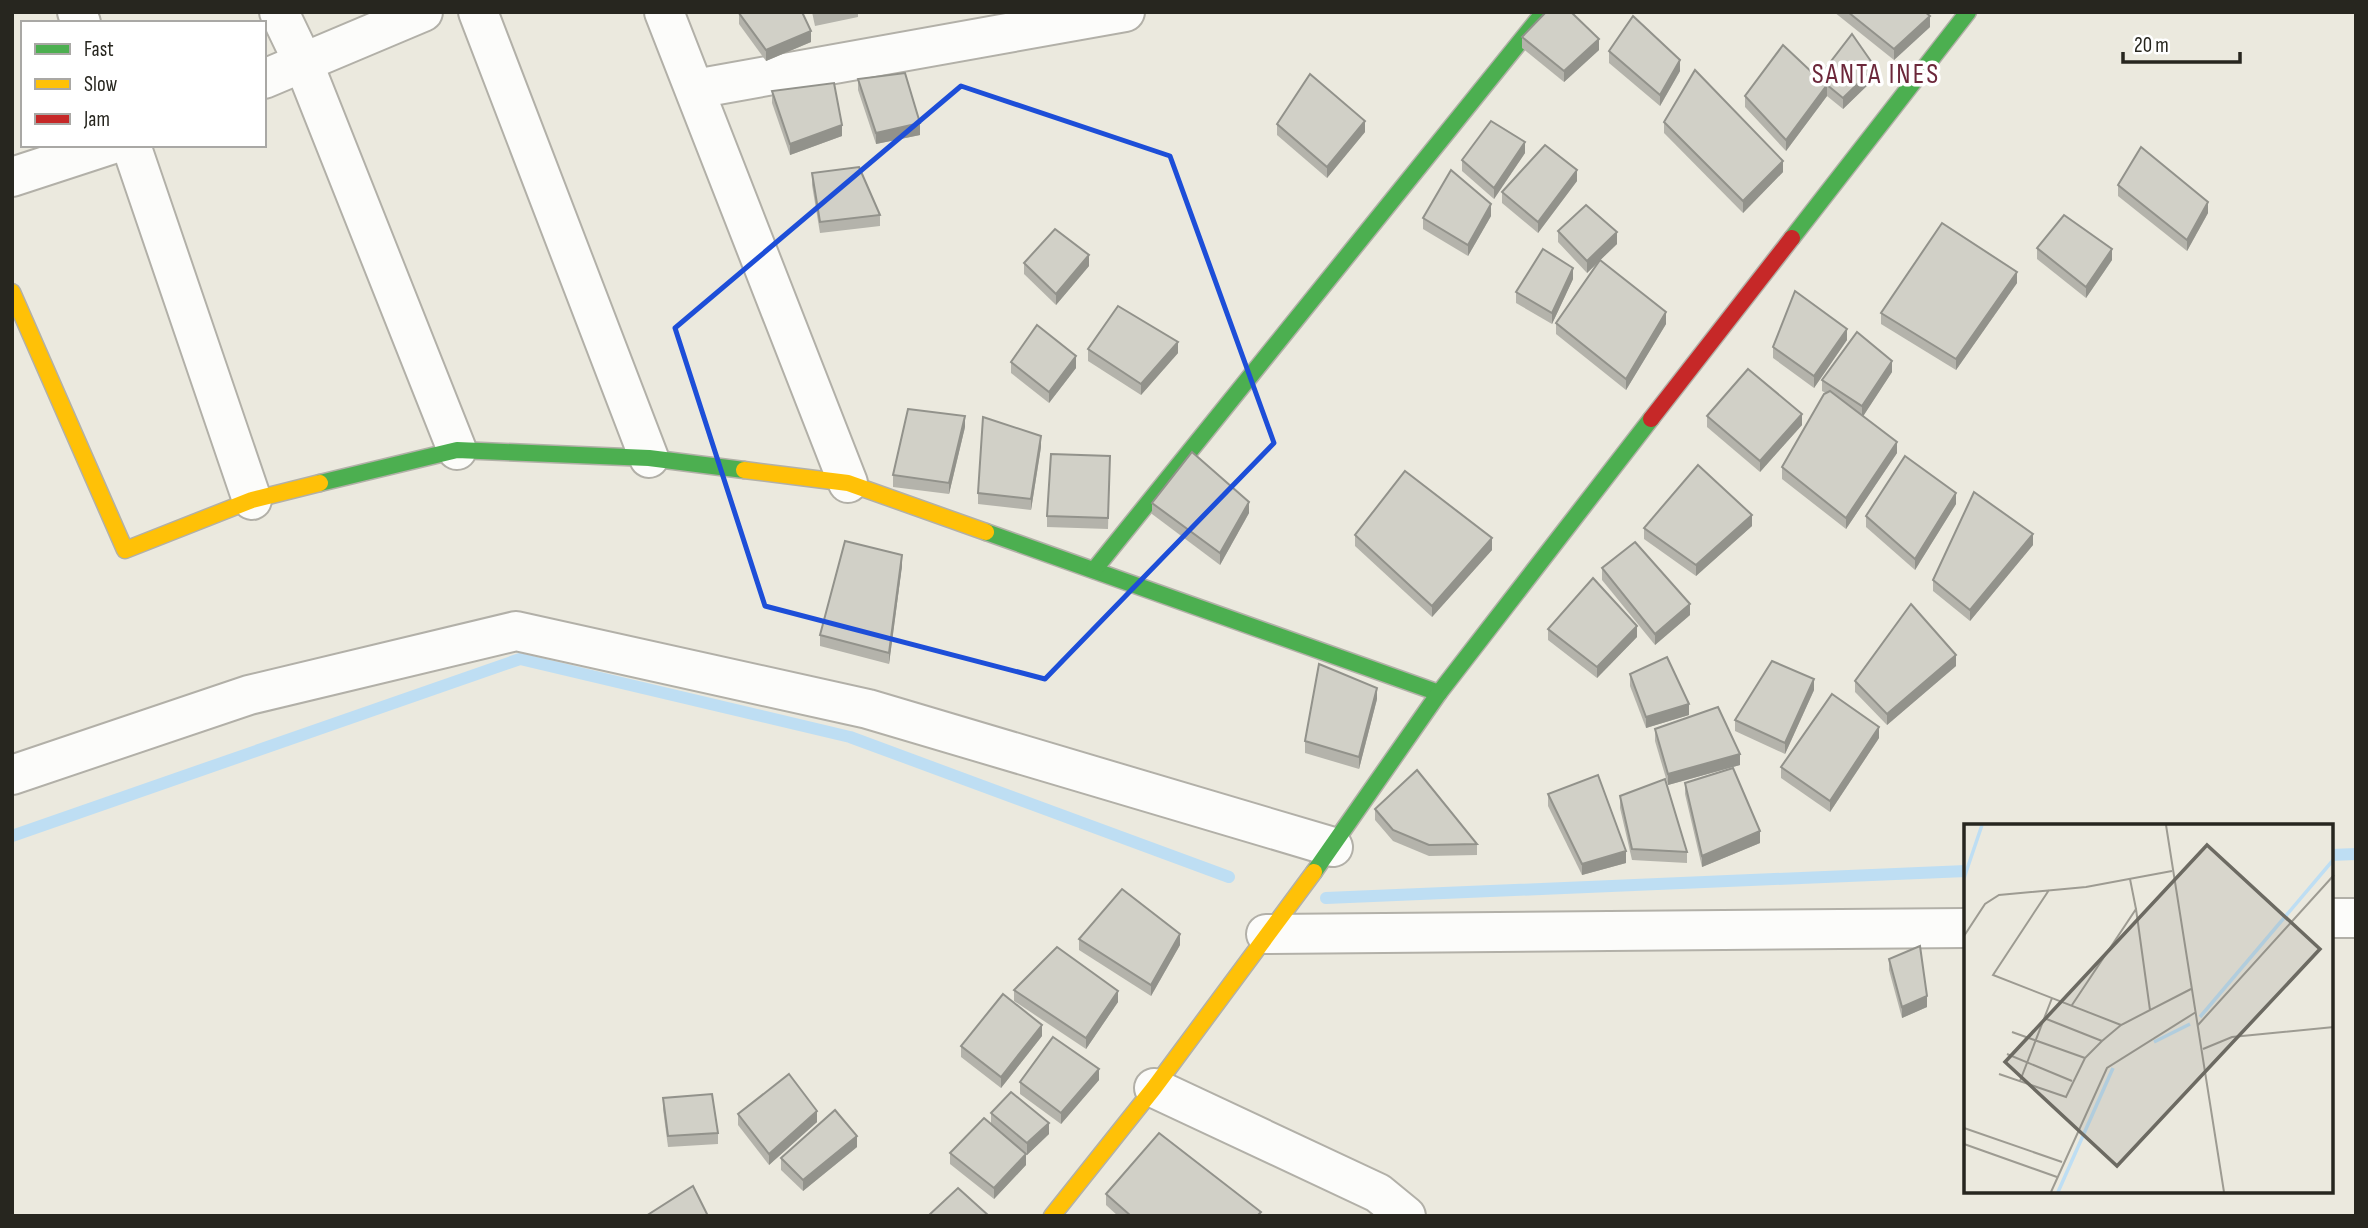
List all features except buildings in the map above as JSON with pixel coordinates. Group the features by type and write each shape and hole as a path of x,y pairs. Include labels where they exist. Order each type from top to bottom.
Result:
{"street":[{"path":"279,12 303,62 457,450"},
{"path":"266,78 423,12"},
{"path":"478,12 649,458"},
{"path":"664,12 848,483"},
{"path":"695,89 1125,12"},
{"path":"1094,570 1544,12"},
{"path":"1052,1216 1154,1088 1333,847 1439,693 1968,12"},
{"path":"12,177 104,147"},
{"path":"132,147 252,500"},
{"path":"12,292 125,550 252,500 457,450 649,458 848,483 1439,693"},
{"path":"12,775 248,695 516,631 868,709 1333,847"},
{"path":"2333,918 2356,918"},
{"path":"1266,934 1964,928"},
{"path":"1154,1088 1378,1194 1406,1216"}],"highlighted area":[{"path":"961,86 1170,156 1274,443 1045,679 765,606 675,328"}],"waterway":[{"path":"12,836 520,659 850,737 1229,877"},
{"path":"2333,855 2356,854"},
{"path":"1326,898 1964,871"}],"traffic: fast":[{"path":"1094,570 1544,12"},
{"path":"1792,238 1968,12"},
{"path":"1314,872 1439,693 1651,419"},
{"path":"320,483 457,450 649,458 744,470"},
{"path":"986,532 1439,693"}],"traffic: slow":[{"path":"12,292 125,550 252,500 320,483"},
{"path":"744,470 848,483 986,532"},
{"path":"1052,1216 1154,1088 1314,872"}],"traffic: jam":[{"path":"1651,419 1792,238"}],"district":[{"name":"SANTA INES","path":"1876,73"}]}
